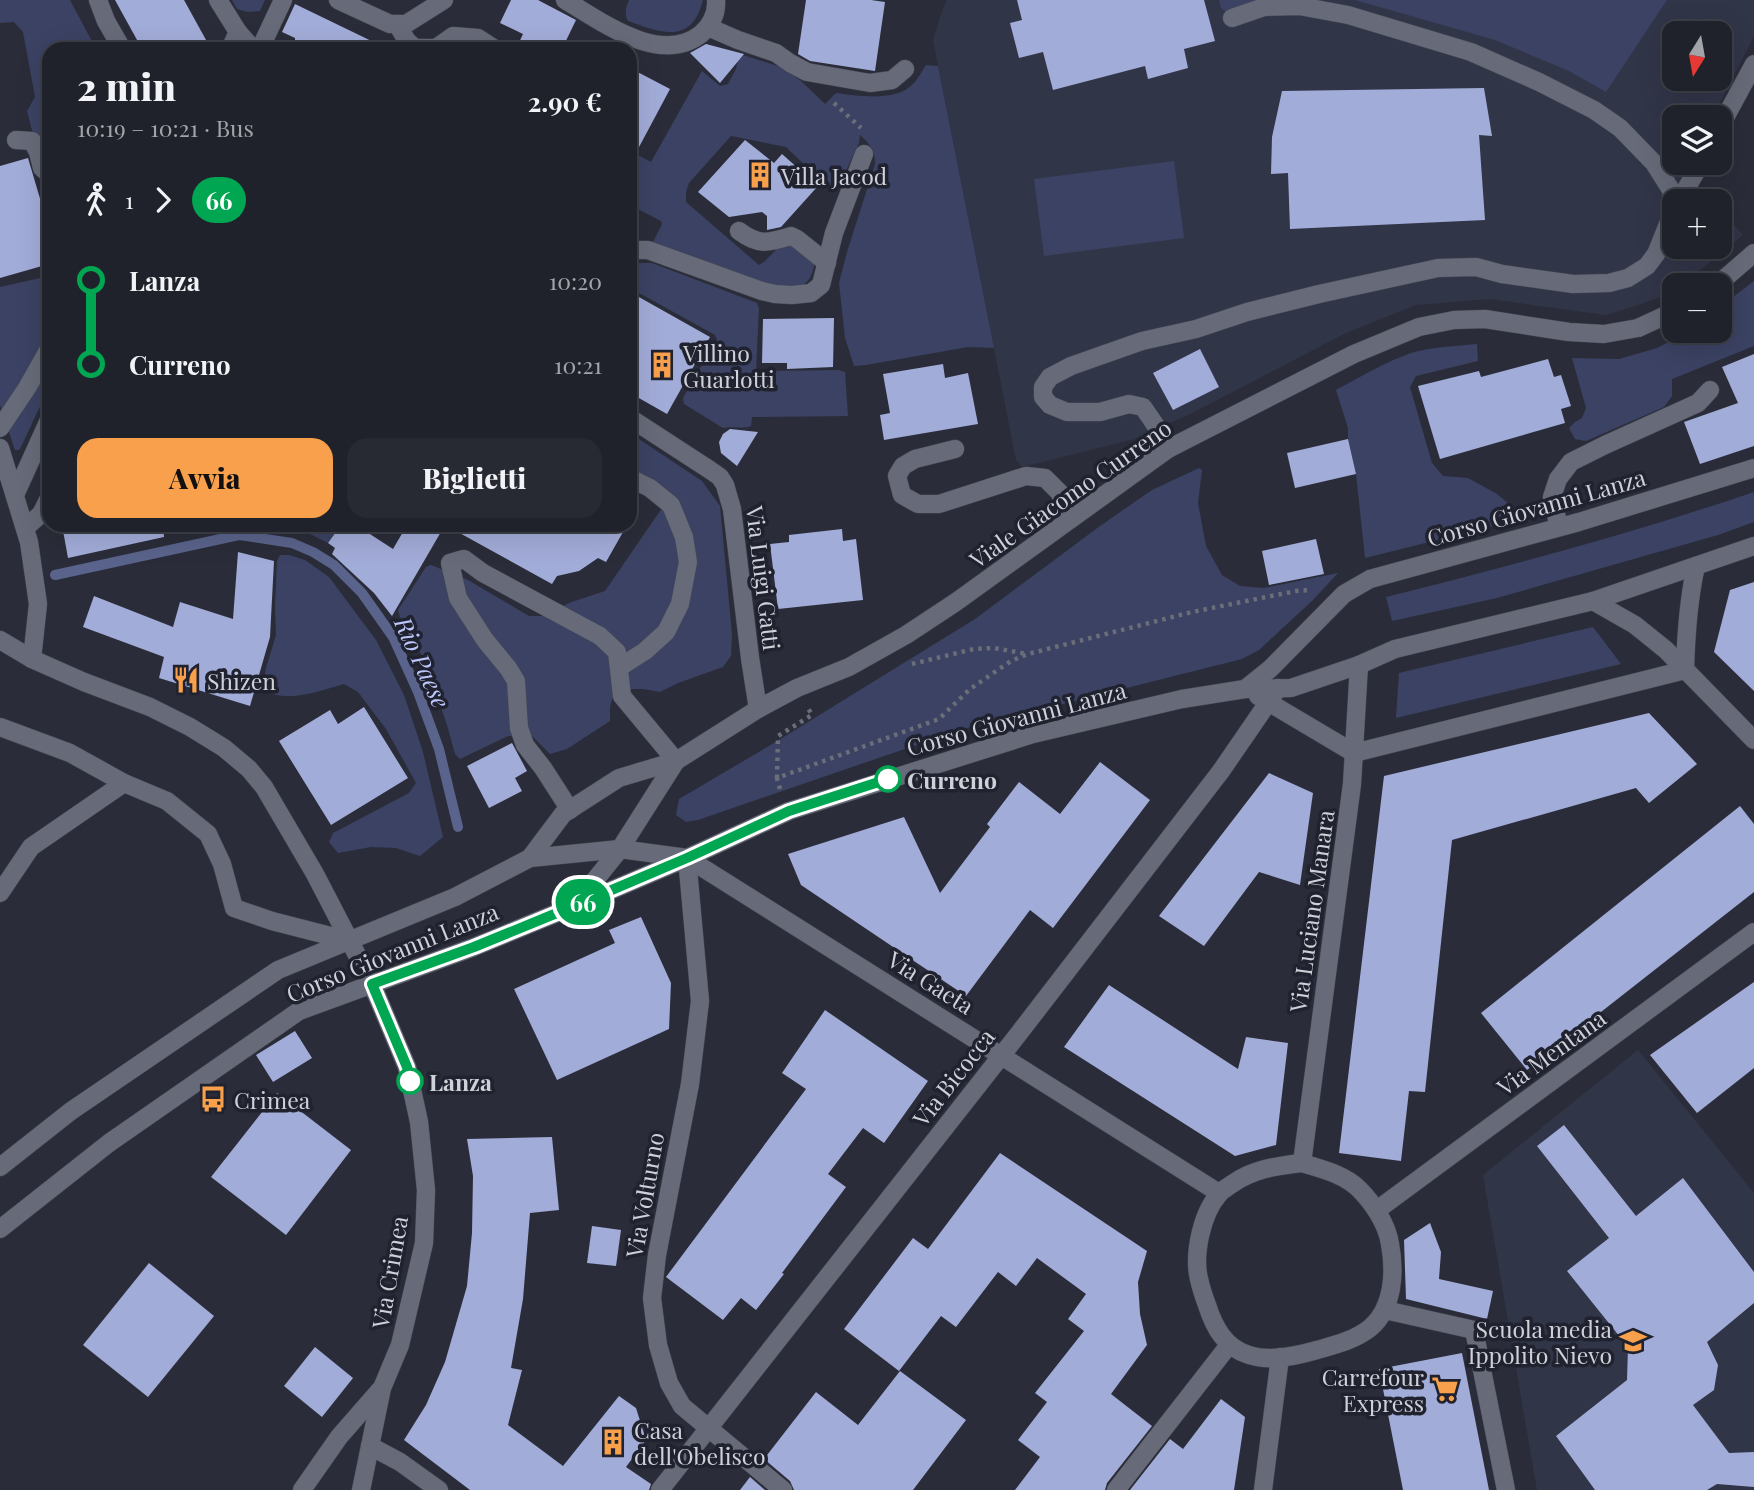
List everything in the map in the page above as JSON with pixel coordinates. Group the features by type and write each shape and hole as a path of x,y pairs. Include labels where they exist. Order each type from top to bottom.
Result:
{"street":[{"path":"98,0 118,42"},
{"path":"218,0 247,42"},
{"path":"263,42 283,0"},
{"path":"338,0 390,24 406,24 444,0"},
{"path":"565,0 610,28 655,45 670,46 684,44 708,27 714,17 716,0"},
{"path":"1232,19 1264,7 1299,5 1348,15 1471,52 1594,110 1620,128 1654,163 1670,189"},
{"path":"397,24 408,42"},
{"path":"708,27 776,53 807,72 870,83 892,80 905,69"},
{"path":"233,42 238,32"},
{"path":"444,42 453,36 478,38 484,42"},
{"path":"1732,105 1754,64"},
{"path":"16,140 32,141 42,168"},
{"path":"637,250 648,250 762,291 792,295 811,293 821,285 834,233 864,154"},
{"path":"739,231 749,239 767,243 791,236 827,263"},
{"path":"1168,449 1143,407 1129,404 1100,412 1067,412 1050,405 1043,397 1043,387 1050,377 1071,366 1142,341 1196,329 1247,312 1319,294 1438,268 1476,267 1502,274 1573,285 1609,283 1628,278 1647,266 1657,254 1662,241"},
{"path":"1731,273 1754,253"},
{"name":"Viale Giacomo Curreno","path":"530,858 563,814 619,778 676,761 758,709 797,688 849,667 906,635 1168,449 1354,354 1419,327 1454,320 1485,319 1569,332 1604,334 1637,328 1662,317"},
{"path":"0,428 42,361"},
{"path":"1559,527 1552,497 1558,479 1571,462 1698,403 1710,390"},
{"name":"Via Luigi Gatti","path":"637,423 720,477 724,485 733,509 758,709"},
{"path":"15,495 42,435"},
{"path":"0,448 29,542 38,604 32,659"},
{"path":"955,449 915,458 903,466 897,477 902,495 918,504 939,504 1026,476 1045,478 1059,492 1072,517"},
{"name":"Corso Giovanni Lanza","path":"1245,689 1270,669 1344,594 1370,579 1559,527 1754,468"},
{"path":"620,667 645,651 666,632 680,604 688,562 684,537 671,505 637,482"},
{"path":"25,528 42,512"},
{"name":"Corso Giovanni Lanza","path":"0,1229 109,1143 299,1011 474,947 687,858 789,811 1032,734 1182,699 1245,689 1273,695 1359,665 1395,649 1593,601 1754,546"},
{"path":"570,810 525,745 519,728 516,681 458,598 450,563 464,559 483,573 600,636 617,652 622,696 676,761"},
{"path":"1685,670 1686,629 1696,566"},
{"path":"1593,601 1635,625 1665,650 1754,740"},
{"name":"Via Crimea","path":"0,640 32,659 150,707 190,727 224,748 249,769 264,787 315,874 362,963 407,1067 419,1122 426,1190 424,1243 400,1345 383,1388"},
{"name":"Via Luciano Manara","path":"1302,1163 1351,798 1359,665"},
{"path":"1273,695 1354,753 1685,670"},
{"name":"Via Bicocca","path":"660,1490 1221,771 1273,695"},
{"path":"0,727 70,753 124,783 167,802 208,834 222,864 234,908 272,921 350,940"},
{"name":"Viale Giacomo Curreno","path":"574,906 621,849 676,761"},
{"path":"0,893 31,847 124,783"},
{"name":"Corso Giovanni Lanza","path":"0,1167 71,1111 278,970 455,897 530,858 621,849 687,858"},
{"name":"Via Gaeta","path":"687,858 1219,1194"},
{"name":"Via Volturno","path":"687,858 700,1000 690,1084 657,1255 652,1298 658,1345 669,1383 682,1406 783,1490"},
{"name":"Via Mentana","path":"1377,1210 1754,932"},
{"path":"1302,1163 1336,1173 1358,1187 1377,1210 1390,1242 1393,1280 1385,1310 1371,1327 1348,1341 1309,1352 1262,1359 1246,1355 1229,1345 1213,1324 1198,1277 1198,1252 1204,1219 1219,1194 1244,1176 1272,1167 1302,1163"},
{"path":"1385,1310 1474,1330 1506,1490"},
{"path":"1116,1490 1229,1345"},
{"path":"1263,1490 1280,1357"},
{"path":"361,1490 383,1388"},
{"path":"302,1490 339,1437 383,1388"},
{"path":"370,1446 401,1462 439,1490"}],"path":[{"path":"777,778 939,719 970,689 1012,661 1028,654 1192,612 1301,590 1344,594"},
{"path":"902,666 974,649 994,648 1028,654"},
{"path":"778,736 777,778 789,811"}],"shaded area":[{"path":"0,0 70,0 92,42 42,42 42,170 27,111 35,97 23,32 14,22 0,23"},
{"path":"232,0 265,0 260,11 248,12 237,9"},
{"path":"629,0 703,0 691,24 674,32 652,29 628,21 626,10"},
{"path":"947,0 1754,0 1754,36 1732,79 1732,21 1662,21 1662,91 1726,91 1719,105 1662,105 1662,175 1695,175 1702,189 1662,189 1662,259 1714,259 1696,273 1662,273 1662,296 1606,315 1490,299 1416,305 1346,333 1192,413 1134,439 1022,467 1016,460 933,40"},
{"path":"1219,0 1256,0 1225,11"},
{"path":"1355,0 1667,0 1606,92 1569,71 1495,40"},
{"path":"743,55 781,67 800,80 825,104 836,93 887,96 906,90 926,65 938,66 994,348 968,347 854,366 845,338 839,283 875,164 872,148 860,135 859,143 838,188 834,190 786,147 731,136 689,183 686,202 759,265 780,246 792,242 815,260 811,276 803,284 775,287 653,242 662,224 637,209 637,155 651,162 702,71 720,86 728,84 738,59"},
{"path":"1174,161 1184,238 1044,256 1034,179"},
{"path":"1732,223 1743,235 1732,244"},
{"path":"652,263 757,303 756,371 845,372 848,416 752,417 751,426 723,428 684,404 683,398 717,339 715,335 637,292 637,264"},
{"path":"42,278 42,402 19,450 15,450 0,405 0,287"},
{"path":"1754,281 1754,346 1672,379 1672,396 1664,407 1586,441 1575,439 1569,428 1582,418 1586,408 1572,358 1619,359 1667,343 1732,343 1732,298"},
{"path":"1477,344 1478,361 1416,376 1410,387 1432,463 1443,476 1468,478 1497,494 1514,508 1518,520 1365,558 1356,474 1348,428 1336,390 1411,353"},
{"path":"637,438 702,481 720,506 732,634 731,656 723,667 660,692 632,689 612,699 610,721 567,749 550,754 532,736 508,736 460,759 455,754 427,667 411,634 401,622 398,610 426,567 431,565 468,580 529,616 544,616 569,603 605,591 662,508 662,487 637,471"},
{"path":"1199,468 1202,470 1198,503 1206,546 1222,575 1240,586 1264,588 1338,573 1259,650 1242,659 963,729 698,820 686,822 676,815 679,799 975,619 1152,490"},
{"path":"1754,492 1754,522 1718,535 1497,598 1392,621 1386,597 1571,548"},
{"path":"306,532 336,532 328,543"},
{"path":"280,555 305,560 329,577 376,640 404,695 423,752 443,837 420,856 396,848 371,847 338,853 329,842 333,833 409,793 416,783 386,729 358,692 344,684 290,696 270,692 263,686 276,635 277,561"},
{"path":"1593,627 1621,664 1396,718 1399,673"},
{"name":"Scuola media Ippolito Nievo","path":"1638,1050 1754,1193 1754,1490 1537,1490 1483,1175"}],"building":[{"path":"115,0 184,0 207,42 138,42"},
{"path":"511,0 538,0 576,20 565,42 519,42 523,34 500,23"},
{"path":"806,0 885,2 875,71 810,61 798,54"},
{"path":"1017,0 1204,0 1215,41 1184,49 1188,68 1148,79 1145,66 1053,90 1043,52 1019,58 1010,23 1022,20"},
{"path":"295,4 374,42 295,42 295,38 282,32"},
{"path":"706,44 744,54 720,83 690,53"},
{"path":"637,72 670,89 637,151"},
{"path":"1484,88 1492,136 1479,135 1485,220 1290,229 1288,173 1271,174 1272,137 1282,91"},
{"name":"Villa Jacod","path":"745,140 774,163 782,154 818,186 781,227 767,230 767,216 762,212 729,217 698,192"},
{"path":"28,158 42,205 42,266 0,278 0,166"},
{"name":"Villino Guarlotti","path":"637,296 710,337 667,414 637,397"},
{"path":"834,318 833,367 787,369 787,363 762,363 763,319"},
{"path":"1200,349 1219,387 1173,410 1153,373"},
{"path":"1754,354 1754,446 1700,464 1684,422 1738,403 1722,367"},
{"path":"1548,359 1554,377 1561,375 1571,406 1561,409 1565,423 1440,459 1418,386 1479,371 1481,377"},
{"path":"943,364 945,378 968,373 978,424 884,440 880,415 890,413 883,374"},
{"path":"730,429 758,432 737,466 721,453 719,442 723,434"},
{"path":"1348,439 1356,474 1295,488 1287,453"},
{"path":"842,529 843,541 856,539 863,600 778,609 770,544 789,542 789,535"},
{"path":"63,532 164,532 164,537 68,558"},
{"path":"336,532 367,532 393,549 403,532 441,532 392,616 374,593 332,554 335,548 328,543"},
{"path":"458,532 623,532 606,562 598,558 579,571 557,576 552,584"},
{"path":"1316,539 1324,574 1269,585 1262,551"},
{"path":"238,552 274,561 270,637 250,706 159,678 164,657 83,627 94,596 173,627 180,602 233,619"},
{"path":"1754,582 1754,691 1714,652 1730,590"},
{"path":"364,707 408,778 331,825 279,741 330,710 338,724"},
{"path":"1649,713 1697,764 1649,803 1636,788 1452,840 1425,1092 1409,1091 1401,1161 1339,1153 1384,776"},
{"path":"512,743 527,771 515,778 522,791 489,808 467,766"},
{"path":"1100,762 1150,800 1053,928 1030,910 966,996 801,885 788,854 904,817 940,893 990,827 987,824 1019,782 1060,814"},
{"path":"1269,773 1313,793 1300,885 1259,872 1204,946 1159,916"},
{"path":"1740,806 1754,824 1754,892 1527,1070 1481,1013"},
{"path":"641,917 671,983 669,1029 557,1080 514,989 615,943 609,930"},
{"path":"1754,982 1754,1068 1697,1113 1650,1055"},
{"path":"1109,985 1238,1069 1246,1037 1288,1043 1276,1145 1235,1156 1064,1047"},
{"path":"825,1010 928,1081 884,1143 863,1128 828,1174 846,1187 782,1273 784,1274 756,1310 741,1298 723,1320 666,1277 806,1089 782,1073"},
{"path":"295,1031 312,1058 273,1082 256,1055"},
{"path":"277,1093 351,1150 286,1235 211,1177"},
{"path":"1564,1125 1636,1216 1683,1178 1754,1272 1754,1303 1707,1342 1718,1365 1714,1390 1693,1405 1729,1453 1754,1452 1754,1487 1717,1484 1707,1490 1595,1490 1556,1436 1627,1380 1628,1347 1567,1271 1609,1238 1537,1146"},
{"path":"552,1137 559,1210 530,1213 523,1299 511,1368 522,1370 508,1425 563,1466 619,1396 636,1408 646,1440 626,1467 651,1484 649,1490 470,1490 404,1440 426,1405 445,1362 467,1286 472,1233 473,1176 467,1139"},
{"path":"1000,1153 1147,1251 1138,1282 1140,1314 1147,1345 1111,1394 1152,1426 1107,1483 1105,1490 1015,1490 1040,1457 1018,1440 1047,1402 1035,1393 1084,1331 1068,1319 1086,1294 1037,1258 1016,1286 998,1272 956,1327 941,1316 899,1371 844,1329 913,1238 928,1249"},
{"path":"1430,1223 1441,1252 1439,1279 1493,1291 1487,1319 1406,1299 1404,1240"},
{"path":"592,1226 621,1230 616,1266 587,1263"},
{"path":"149,1263 214,1316 148,1397 83,1345"},
{"path":"315,1347 353,1378 322,1417 284,1386"},
{"path":"1462,1353 1489,1490 1403,1490 1379,1369"},
{"path":"900,1371 966,1420 913,1490 794,1490 790,1481 764,1459 816,1392 858,1425"},
{"path":"1221,1399 1245,1417 1234,1490 1130,1490 1170,1439 1183,1449"},
{"path":"750,1477 765,1490 740,1490"}],"waterway":[{"name":"Rio Paese","path":"55,575 239,535 292,543 334,565 362,593 393,637 418,692 439,749 458,827"}],"bus line":[{"name":"66","path":"410,1081 407,1067 372,984 474,947 574,906 789,811 888,779"}],"place":[{"name":"Villa Jacod","path":"760,175"},
{"name":"Villino Guarlotti","path":"662,365"},
{"name":"Shizen","path":"186,680"},
{"name":"Curreno","path":"888,779"},
{"name":"Lanza","path":"410,1081"},
{"name":"Crimea","path":"213,1099"},
{"name":"Scuola media Ippolito Nievo","path":"1633,1341"},
{"name":"Carrefour Express","path":"1445,1389"},
{"name":"Casa dell'Obelisco","path":"613,1442"}]}
